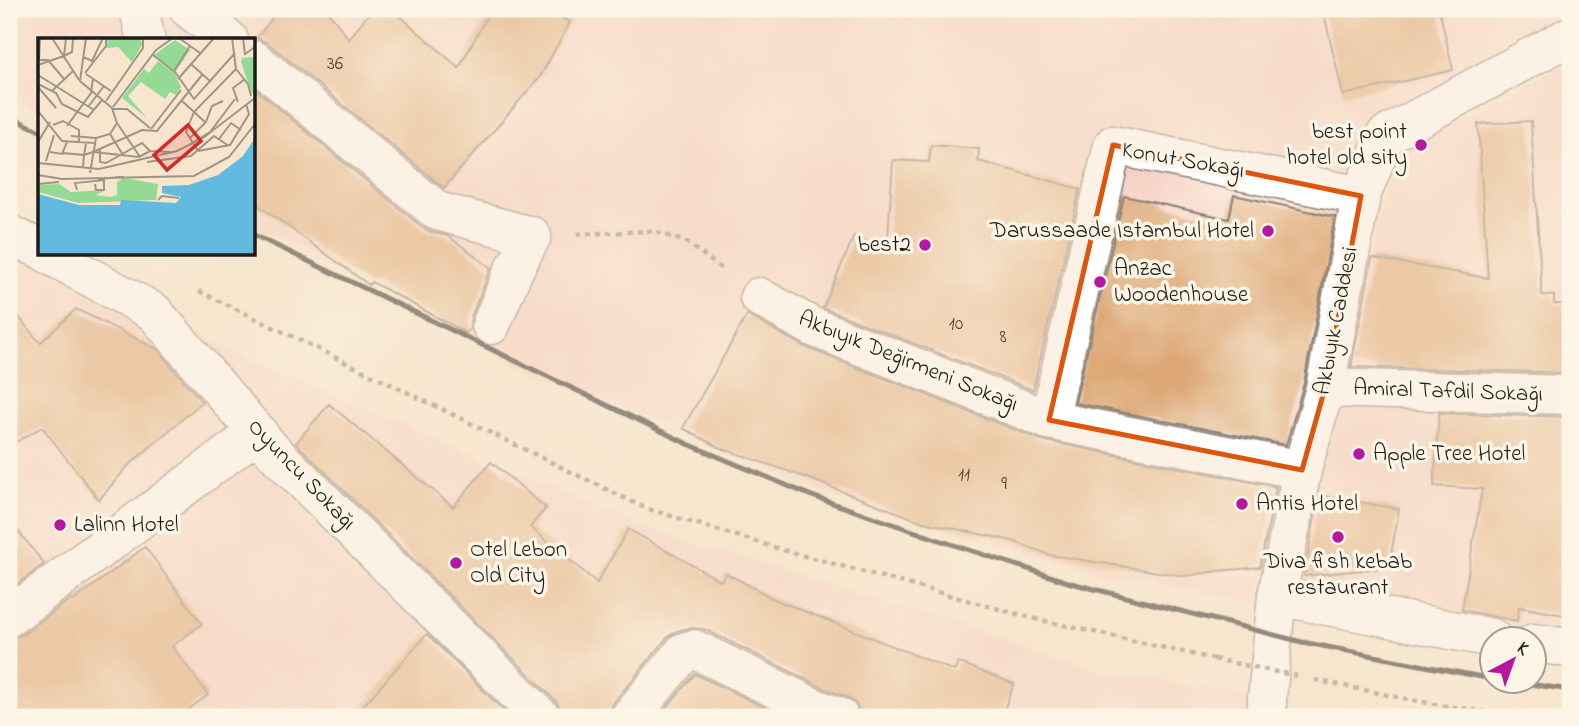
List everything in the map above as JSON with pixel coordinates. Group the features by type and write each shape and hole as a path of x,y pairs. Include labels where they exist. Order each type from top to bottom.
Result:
{"street":[{"path":"139,9 146,38"},
{"path":"190,9 226,38"},
{"name":"Akbıyık Caddesi","path":"1267,717 1277,596 1302,470 1325,388 1361,196 1385,136 1570,36"},
{"path":"256,62 437,211 532,236 513,272 491,325"},
{"name":"Konut Sokağı","path":"1049,420 1113,145 1361,196"},
{"path":"9,234 38,249"},
{"name":"Oyuncu Sokağı","path":"52,256 154,312 271,449 541,717"},
{"name":"Akbıyık Değirmeni Sokağı","path":"759,297 813,327 1049,420 1302,470"},
{"name":"Amiral Tafdil Sokağı","path":"1325,388 1570,395"},
{"path":"9,617 258,432"},
{"path":"1277,596 1478,636"},
{"path":"1548,645 1570,648"},
{"path":"630,717 684,652 694,649 839,717"}],"path":[{"path":"532,236 654,231 686,242 759,297"},
{"path":"194,288 645,508 783,550 1032,618 1297,677 1422,702 1521,717"}],"highlighted area":[{"path":"1113,145 1361,196 1325,388 1302,470 1049,420"}],"shaded area":[{"path":"9,9 1570,9 1570,20 1371,121 1257,602 1090,570 837,498 515,363 256,226 256,38 38,38 38,111 9,96"},
{"path":"1570,60 1570,663 1548,648 1548,624 1478,624 1478,636 1283,611 1394,151"},
{"path":"9,247 226,348 645,528 1113,673 1257,697 1258,717 9,717"}],"building":[{"path":"279,9 326,9 349,39 372,9 392,9 459,68 491,9 545,9 570,22 540,77 444,188 268,43 257,38"},
{"path":"1323,9 1439,9 1453,70 1343,95"},
{"path":"256,90 423,228 448,236 491,268 471,317 470,329 466,333 372,282 369,285 256,203"},
{"path":"1531,121 1542,295 1554,296 1554,304 1569,304 1570,373 1351,367 1372,258 1488,278 1478,124"},
{"path":"931,145 979,149 978,161 1080,189 1033,390 823,308 854,236 887,252 893,160 929,162"},
{"path":"1234,195 1335,217 1304,383 1286,445 1075,403 1124,196 1229,219"},
{"path":"9,305 40,343 76,309 157,349 202,402 127,467 99,500 42,427 9,446"},
{"path":"747,315 805,347 1041,440 1276,487 1260,567 1184,576 1050,555 1013,541 923,522 718,447 683,428"},
{"path":"329,404 453,507 491,462 546,508 530,527 597,583 628,529 721,581 726,573 774,599 955,671 958,662 1014,684 1001,717 860,717 856,704 847,697 704,629 689,628 677,631 667,638 613,703 609,717 562,717 562,711 556,701 296,443"},
{"path":"1439,413 1570,417 1570,616 1519,607 1517,621 1462,610 1482,489 1434,486"},
{"path":"1319,495 1399,509 1389,567 1304,576"},
{"path":"9,519 44,564 9,590"},
{"path":"145,547 202,624 172,646 208,695 178,717 9,717 9,638 22,635 71,599 73,601"},
{"path":"427,634 510,717 353,717"},
{"path":"695,674 784,717 658,717"}],"railway":[{"path":"9,116 38,130"},
{"path":"256,236 688,444 812,496 1071,583 1302,642 1478,676"},
{"path":"1548,687 1570,690"}],"place":[{"name":"best point hotel old sity","path":"1421,145"},
{"name":"Darussaade Istambul Hotel","path":"1268,231"},
{"name":"best2","path":"925,245"},
{"name":"Anzac Woodenhouse","path":"1100,282"},
{"name":"Apple Tree Hotel","path":"1359,454"},
{"name":"Antis Hotel","path":"1242,504"},
{"name":"Lalinn Hotel","path":"60,525"},
{"name":"Diva fish kebab restaurant","path":"1338,537"},
{"name":"Otel Lebon Old City","path":"456,563"}]}
